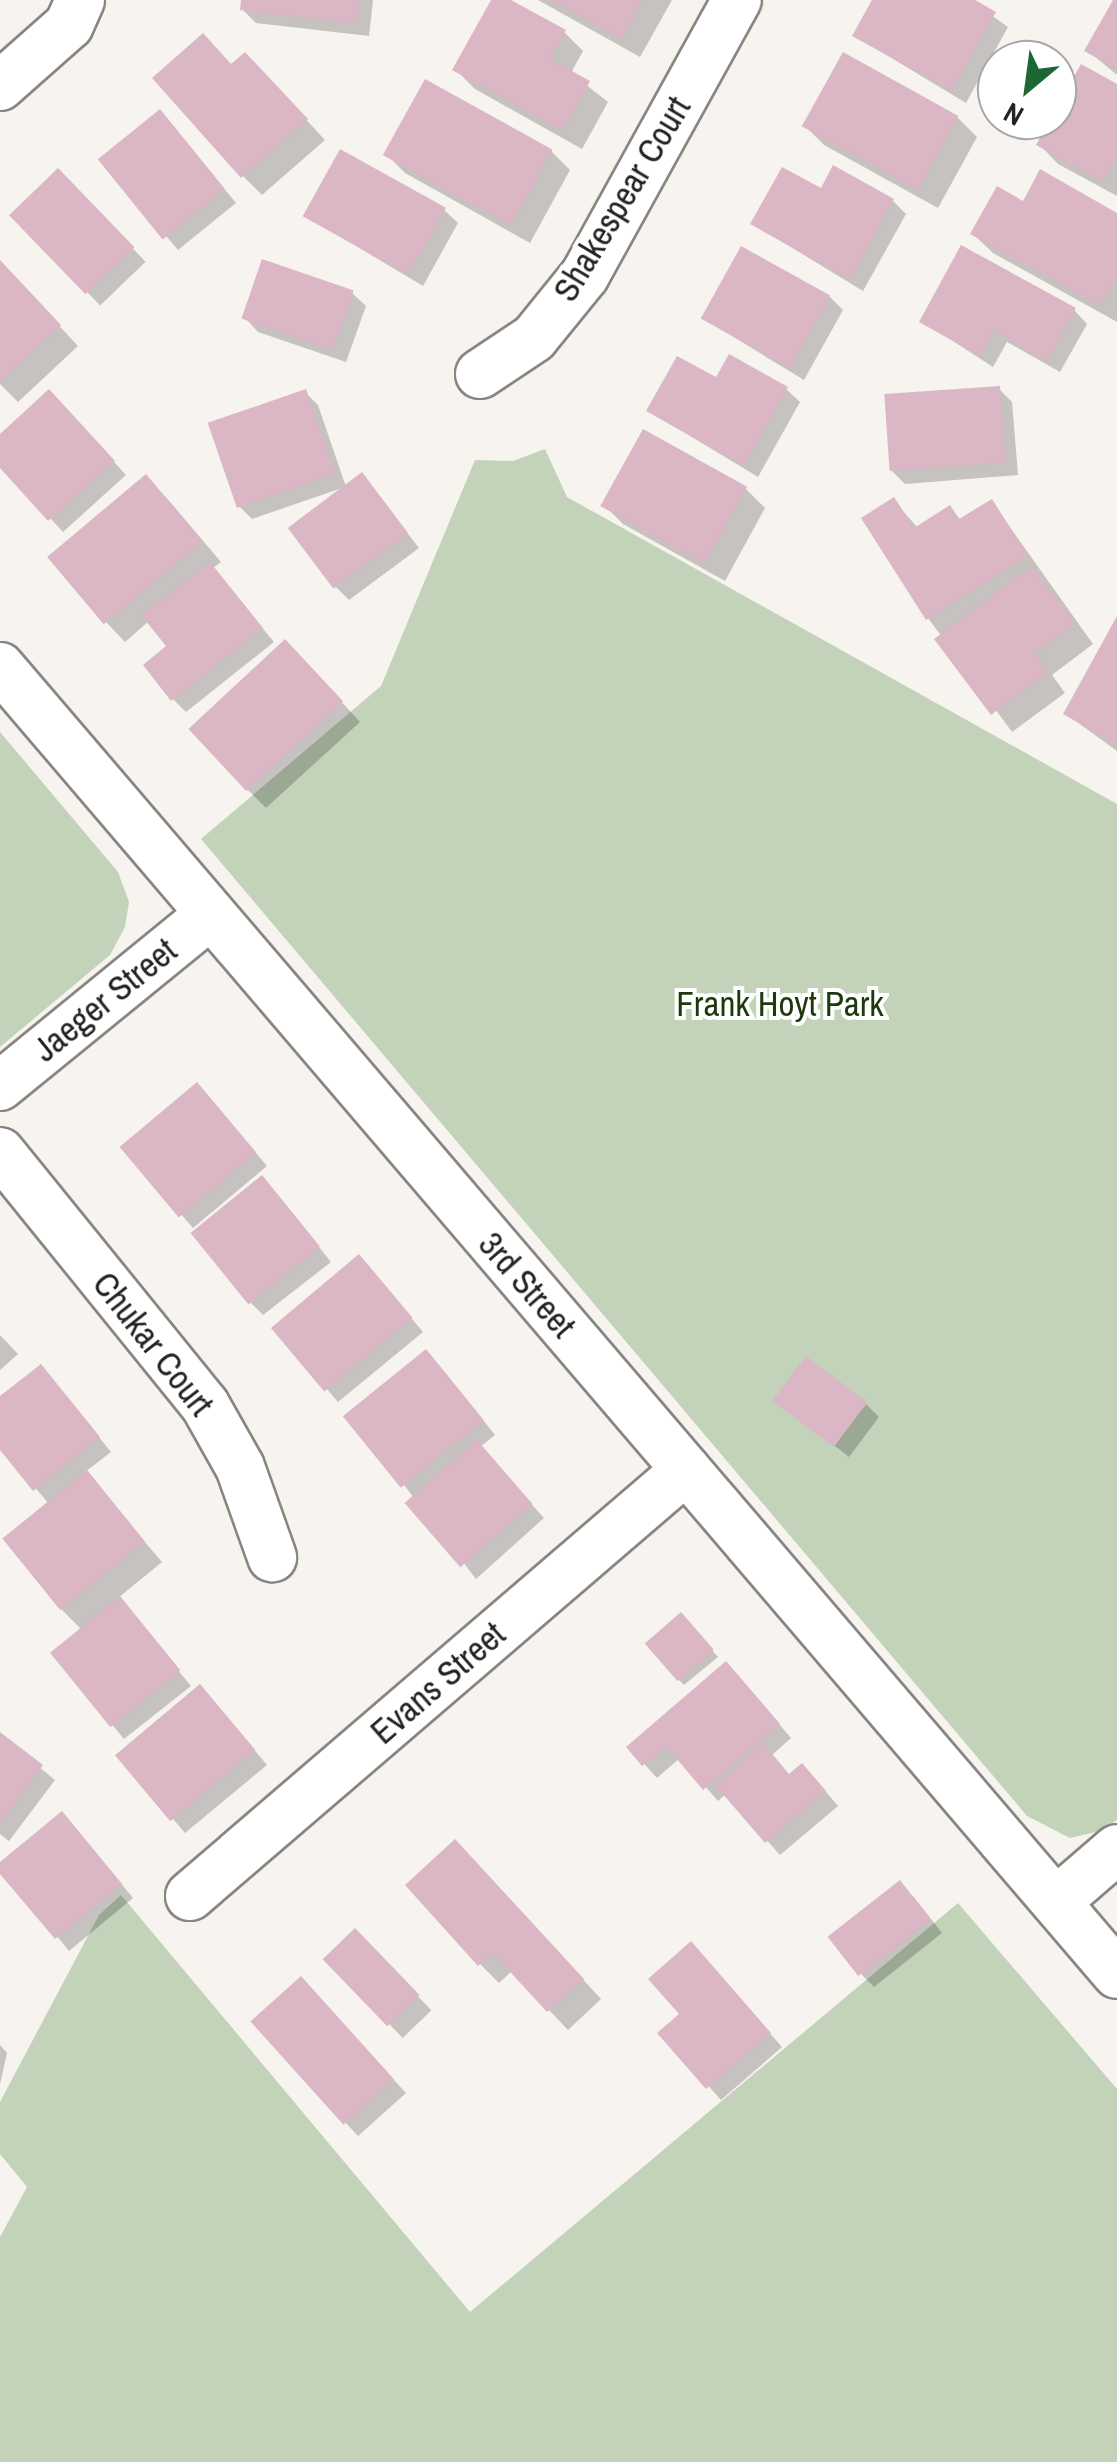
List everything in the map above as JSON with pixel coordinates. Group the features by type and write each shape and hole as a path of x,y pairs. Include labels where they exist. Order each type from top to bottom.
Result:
{"street":[{"path":"0,86 70,25 80,0"},
{"name":"Shakespear Court","path":"480,374 534,338 586,275 737,0"},
{"name":"3rd Street","path":"0,666 1117,1974"},
{"name":"Jaeger Street","path":"0,1086 210,915"},
{"name":"Chukar Court","path":"0,1152 205,1405 240,1467 272,1557"},
{"name":"Evans Street","path":"190,1896 686,1470"},
{"path":"1057,1901 1117,1849"}],"green space":[{"name":"Frank Hoyt Park","path":"545,449 567,497 1117,804 1117,1820 1100,1831 1070,1838 1027,1816 201,839 381,686 475,460 513,461"},
{"path":"0,732 118,872 129,902 125,927 110,955 0,1047"},
{"path":"121,1895 470,2312 958,1903 1117,2089 1117,2462 0,2462 0,2237 27,2187 0,2154 0,2102 99,1915"}],"building":[{"path":"241,0 359,0 357,24 240,10"},
{"path":"491,0 511,0 566,30 550,59 590,81 563,131 452,70"},
{"path":"550,0 643,0 621,39"},
{"path":"872,0 975,0 996,12 952,91 852,36"},
{"path":"1113,0 1117,0 1117,69 1084,51"},
{"path":"203,33 231,64 245,52 308,119 241,178 152,78"},
{"path":"843,52 958,116 917,190 802,126"},
{"path":"1081,64 1117,84 1117,155 1102,182 1036,145 1039,140 1077,140 1077,71"},
{"path":"425,79 553,150 511,226 383,155"},
{"path":"160,109 225,189 163,239 98,159"},
{"path":"340,149 446,208 408,275 303,216"},
{"path":"833,165 894,199 850,280 750,224 782,167 821,188"},
{"path":"58,168 134,247 85,294 9,215"},
{"path":"1040,169 1117,213 1117,277 1100,306 970,234 997,186 1023,201"},
{"path":"961,245 1076,308 1047,361 993,331 980,356 919,322"},
{"path":"741,246 830,295 790,368 701,319"},
{"path":"262,259 354,291 333,350 241,319"},
{"path":"0,260 61,325 0,382"},
{"path":"729,354 788,387 744,466 646,411 677,356 716,377"},
{"path":"1000,386 1005,463 890,471 884,394"},
{"path":"49,389 115,461 48,521 0,468 0,434"},
{"path":"306,389 335,474 237,508 208,423"},
{"path":"643,429 747,487 704,564 600,506"},
{"path":"362,472 408,533 333,589 288,528"},
{"path":"146,474 203,541 104,624 47,557"},
{"path":"894,497 914,528 950,505 959,519 992,499 1028,556 926,620 861,518"},
{"path":"210,562 263,628 171,701 143,665 166,646 141,615"},
{"path":"1032,566 1075,624 1034,654 1048,672 991,715 934,639"},
{"path":"1117,616 1117,745 1063,714"},
{"path":"285,639 343,701 246,791 188,729"},
{"path":"197,1082 256,1152 179,1217 120,1147"},
{"path":"262,1175 320,1246 248,1304 191,1233"},
{"path":"359,1254 412,1318 324,1392 271,1328"},
{"path":"426,1349 484,1420 401,1488 343,1416"},
{"path":"806,1356 867,1402 834,1447 772,1401"},
{"path":"41,1364 100,1437 33,1491 0,1450 0,1396"},
{"path":"477,1440 533,1504 460,1567 405,1503"},
{"path":"87,1470 145,1541 60,1610 2,1539"},
{"path":"120,1596 180,1671 110,1727 50,1653"},
{"path":"681,1612 714,1650 678,1681 645,1643"},
{"path":"726,1661 780,1724 703,1790 666,1746 642,1766 626,1747"},
{"path":"200,1684 255,1750 170,1821 115,1755"},
{"path":"0,1732 43,1765 0,1823"},
{"path":"763,1743 789,1774 802,1763 826,1791 765,1843 715,1785"},
{"path":"62,1811 122,1884 55,1939 0,1874 0,1862"},
{"path":"455,1839 584,1979 547,2012 493,1953 478,1966 405,1885"},
{"path":"900,1880 931,1919 858,1976 828,1937"},
{"path":"355,1928 420,1995 387,2026 323,1959"},
{"path":"691,1941 771,2033 706,2089 657,2033 679,2014 648,1979"},
{"path":"301,1976 394,2079 343,2125 250,2022"}]}
